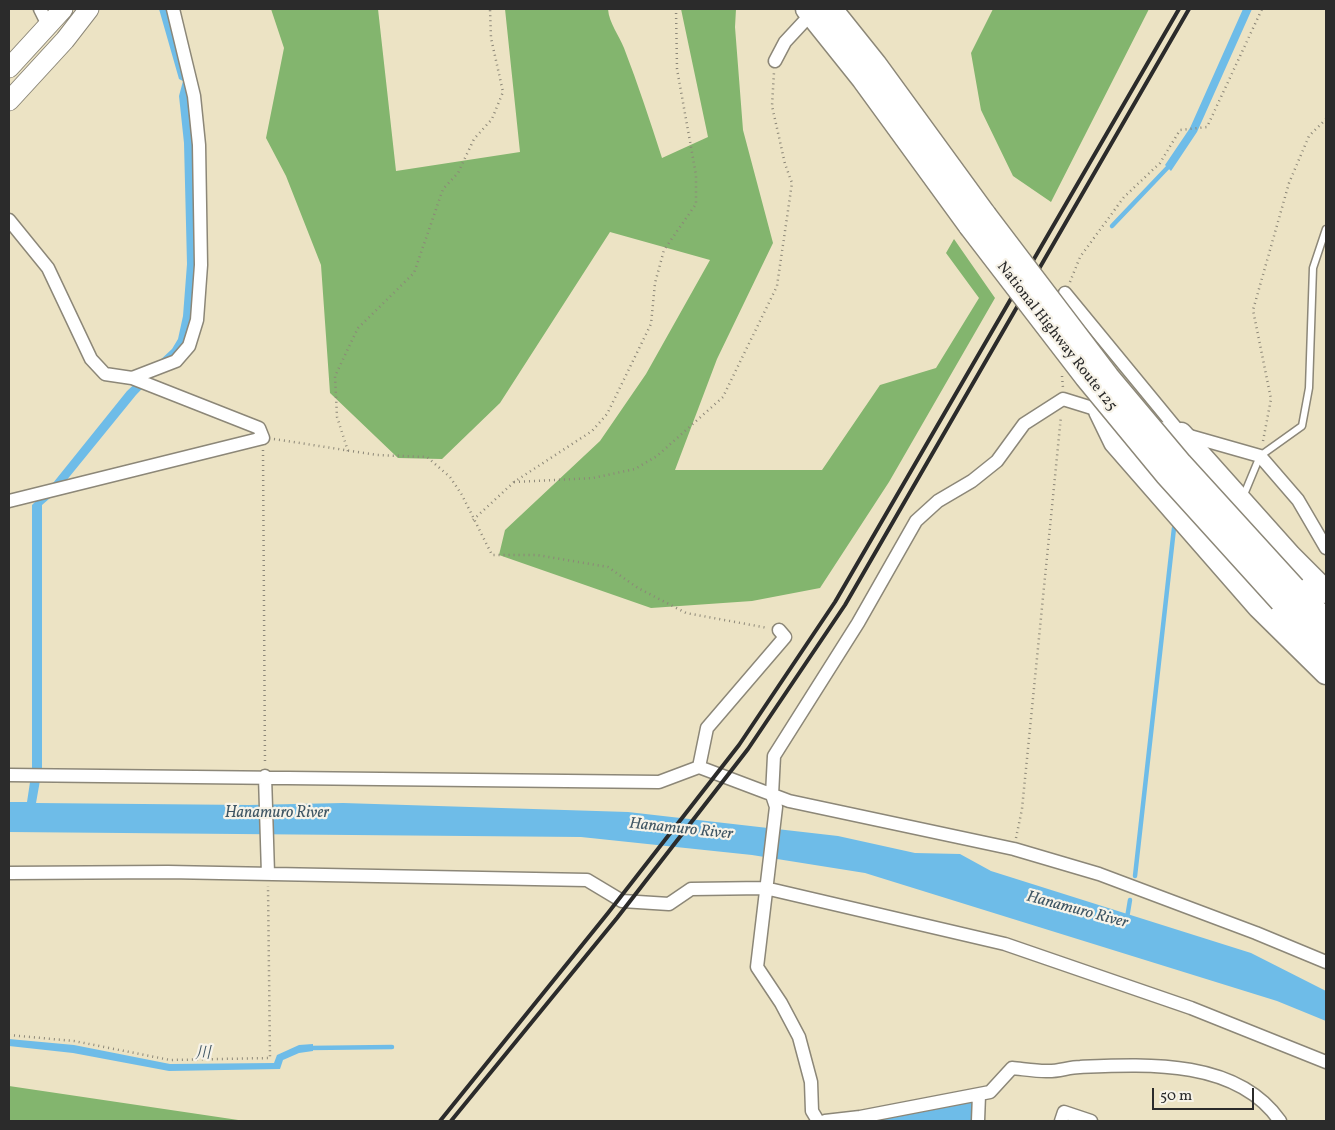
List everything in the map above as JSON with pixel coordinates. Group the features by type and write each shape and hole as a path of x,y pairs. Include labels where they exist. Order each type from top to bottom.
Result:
{"highway":[{"name":"National Highway Route 125","path":"816,10 875,64 977,220 1044,295 1287,595 1326,646"},
{"path":"1100,411 1115,442 1259,607 1326,673"},
{"path":"1181,434 1326,592"},
{"name":"National Highway Route 125","path":"1287,595 1326,621"}],"main road":[{"path":"9,68 44,17 63,9"},
{"path":"9,102 65,40 89,9"}],"street":[{"path":"132,378 176,361 190,346 197,320 201,265 199,145 194,96 173,9"},
{"path":"775,61 785,42 816,10"},
{"path":"9,220 48,268 91,359 105,374 132,378 259,428 263,438 9,501"},
{"path":"1065,293 1181,434"},
{"path":"1062,358 1100,411"},
{"path":"818,1121 812,1110 811,1082 799,1036 782,1003 757,967 774,801 774,756 858,622 916,521 938,501 972,481 997,461 1024,424 1063,399 1260,456 1298,500 1326,548"},
{"path":"699,767 707,728 785,637 779,630"},
{"path":"9,775 265,776 659,782 699,767 774,801 789,801 1014,849 1099,874 1256,933 1326,962"},
{"path":"265,776 268,874"},
{"path":"9,873 168,872 587,880 622,901 669,904 691,890 766,884 1005,944 1191,1008 1326,1062"},
{"path":"825,1121 860,1117 990,1092 1012,1068 1047,1072 1077,1067 1140,1065 1178,1068 1230,1080 1257,1097 1280,1121"},
{"path":"978,1121 979,1095"},
{"path":"1061,1121 1064,1112 1091,1121"}],"lane":[{"path":"1242,501 1260,456 1302,426 1309,388 1313,268 1326,229"}],"path":[{"path":"348,451 337,417 335,376 358,328 414,273 443,188 458,173 474,139 492,119 503,92 491,38 490,9"},
{"path":"473,520 514,482 592,431 607,414 651,324 655,283 664,250 696,204 696,174 677,69 676,9"},
{"path":"1065,293 1080,257 1124,197 1160,163 1180,130 1207,127 1262,9"},
{"path":"514,482 593,478 635,469 657,456 723,397 777,286 792,183 785,164 772,106 775,61"},
{"path":"1260,456 1271,399 1253,310 1289,183 1309,136 1326,119"},
{"path":"1014,849 1022,810 1063,399"},
{"path":"265,776 263,438 348,451 427,457 450,477 462,495 492,555 537,555 608,567 638,588 686,613 779,630"},
{"path":"9,1035 74,1041 170,1060 270,1058 268,874"}],"green space":[{"path":"271,9 378,9 396,171 520,152 505,9 608,9 610,19 634,75 662,158 708,137 681,9 736,9 735,27 743,130 773,243 717,359 675,470 822,470 880,385 936,368 979,298 946,253 954,239 995,298 889,482 820,588 752,601 651,608 499,555 505,530 600,441 646,374 710,260 610,232 500,403 442,459 398,458 330,393 321,265 286,176 266,138 284,48"},
{"path":"993,9 1149,9 1051,202 1013,176 981,110 971,53"},
{"path":"9,1086 245,1121 9,1121"}],"water":[{"name":"Hanamuro River","path":"159,9 168,9 187,74 194,144 196,264 192,318 186,343 136,395 57,492 42,505 42,769 36,803 249,805 343,803 628,812 838,836 915,853 960,854 991,871 1251,953 1326,991 1326,1021 1277,1001 865,873 752,855 581,837 9,832 9,802 27,802 32,769 32,505 49,488 127,391 172,349 178,339 183,316 187,264 184,143 179,96 183,81 179,79"},
{"path":"1243,9 1252,9 1197,132 1171,171 1165,165 1190,128"},
{"path":"9,1039 74,1045 170,1064 274,1063 277,1055 299,1045 313,1044 313,1051 299,1053 283,1060 280,1069 169,1071 73,1053 9,1046"},
{"path":"976,1098 975,1121 851,1121"}],"waterway":[{"path":"1112,226 1171,164"},
{"path":"1135,876 1174,528"},
{"name":"Hanamuro River","path":"1127,918 1130,900"},
{"name":"川","path":"309,1048 392,1047"}],"railway":[{"path":"440,1121 608,913 739,745 835,602 1179,9"},
{"path":"451,1121 617,918 748,749 845,605 1189,9"}]}
